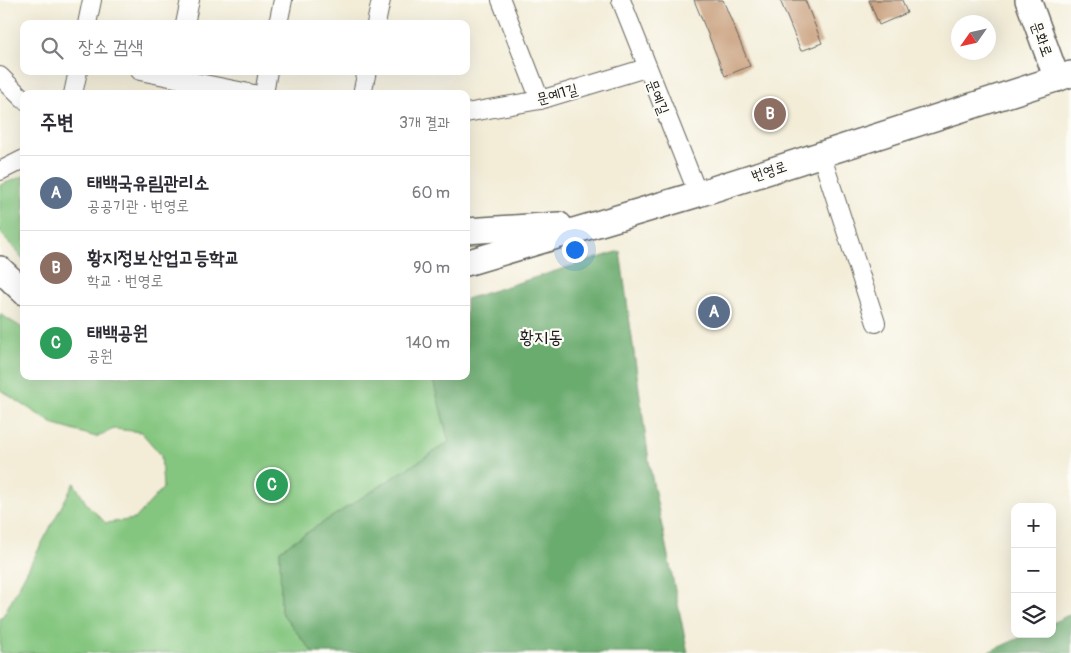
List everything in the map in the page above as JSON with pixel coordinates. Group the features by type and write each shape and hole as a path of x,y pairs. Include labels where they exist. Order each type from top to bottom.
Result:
{"street":[{"path":"88,20 92,0"},
{"path":"186,20 190,0"},
{"path":"279,20 283,0"},
{"path":"377,20 381,0"},
{"path":"501,0 540,100"},
{"name":"문예길","path":"621,0 646,68 698,194"},
{"name":"문화로","path":"1028,0 1064,76"},
{"name":"문예1길","path":"470,112 540,100 646,68"},
{"path":"74,90 77,75"},
{"path":"175,75 237,90"},
{"path":"265,90 267,75"},
{"path":"363,90 366,75"},
{"path":"0,76 20,96"},
{"name":"번영로","path":"470,263 698,194 1064,76"},
{"path":"821,154 876,323"},
{"path":"3,170 20,161"},
{"path":"470,231 609,221"},
{"path":"0,269 20,288"}],"green space":[{"path":"20,178 20,255 0,232 0,185"},
{"path":"620,251 650,468 688,653 313,653 281,612 280,550 449,442 433,380 470,380 470,298"},
{"path":"0,314 20,326 20,380 433,380 449,442 280,550 281,612 313,653 0,653 0,617 3,616 74,483 86,503 106,523 135,519 163,488 161,455 141,432 114,429 96,437 55,425 0,390"},
{"path":"1071,614 1071,653 986,653 1019,638 1056,638 1056,621"}],"building":[{"path":"694,0 723,0 750,66 725,76"},
{"path":"780,0 805,0 822,43 801,51"},
{"path":"869,0 902,0 907,13 879,25"}],"place":[{"name":"황지정보산업고등학교","path":"770,114"},
{"name":"태백국유림관리소","path":"714,312"},
{"name":"태백공원","path":"272,485"}],"district":[{"name":"황지동","path":"541,337"}]}
